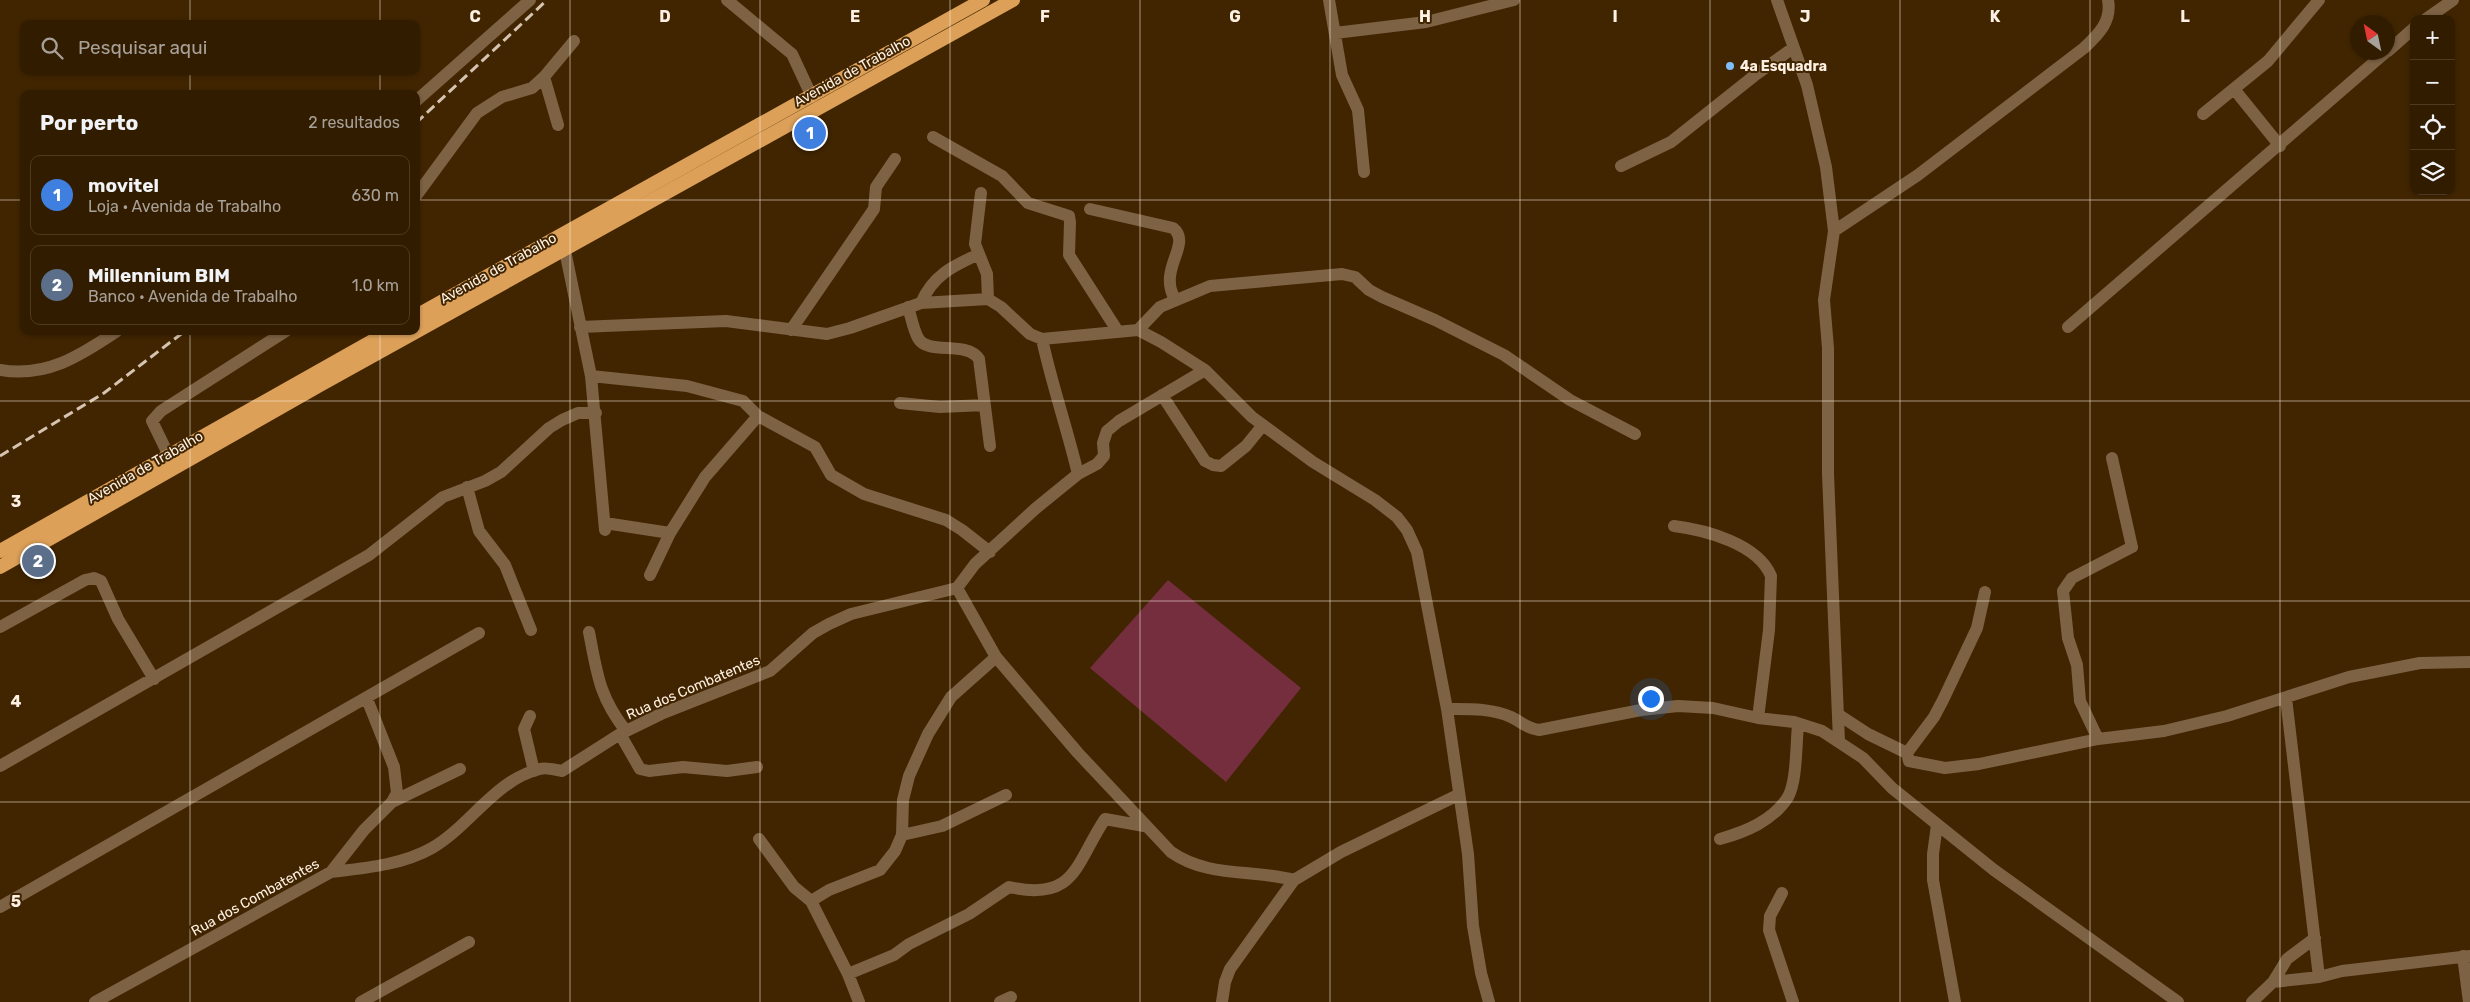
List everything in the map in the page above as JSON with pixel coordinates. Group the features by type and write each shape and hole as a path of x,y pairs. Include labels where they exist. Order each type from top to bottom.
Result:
{"highway":[{"name":"Avenida de Trabalho","path":"420,314 566,250 756,136 904,53 983,0"},
{"name":"Avenida de Trabalho","path":"420,322 476,291 562,235 756,136 812,97 1013,0"},
{"name":"Avenida de Trabalho","path":"0,567 46,533 169,456 335,370 384,335"},
{"name":"Avenida de Trabalho","path":"0,551 46,533 397,335"}],"street":[{"path":"420,97 530,0"},
{"path":"727,0 792,54 812,97"},
{"path":"1329,0 1342,75 1358,110 1364,172"},
{"path":"1336,33 1426,22 1514,0"},
{"path":"1777,0 1807,85 1826,167 1834,231 1824,300 1828,348 1828,474 1839,741"},
{"path":"1834,231 1918,174 2084,48 2098,35 2105,25 2110,9 2108,0"},
{"path":"2203,114 2268,62 2319,0"},
{"path":"2432,15 2453,0"},
{"path":"2395,45 2410,32"},
{"path":"420,191 477,113 502,97 532,88 544,77 574,41"},
{"path":"1622,166 1671,142 1754,76 1793,48"},
{"path":"2068,327 2378,60"},
{"path":"544,77 558,125"},
{"path":"2234,89 2280,146"},
{"path":"933,137 1002,176 1028,202 1068,216 1070,222 1068,246 1072,261 1117,330"},
{"path":"792,330 874,209 876,187 895,158"},
{"path":"980,193 975,233 979,254 987,274 988,299"},
{"path":"1090,209 1173,228 1179,232 1180,241 1169,275 1170,289 1175,299"},
{"path":"562,235 592,376 605,527 670,533"},
{"path":"921,303 936,277 946,269 979,254"},
{"path":"1138,330 1160,306 1210,286 1342,274 1350,275 1376,293 1504,355 1570,400 1635,434"},
{"path":"580,326 726,321 827,334 867,323 921,303 988,299 1001,307 1030,334 1042,339 1117,330 1138,330 1205,370 1252,417 1313,462 1375,500 1397,518 1407,530 1417,552 1447,709 1468,854 1473,926 1481,973 1489,1002"},
{"path":"908,307 918,338 923,343 968,350 975,353 979,359 990,446"},
{"path":"0,370 25,371 72,360 111,335"},
{"path":"169,456 152,421 161,411 280,335"},
{"path":"1042,339 1052,386 1067,429 1078,474"},
{"path":"1205,370 1119,421 1107,431 1103,443 1104,456 1098,464 1078,474 1035,509 975,564 957,588 996,657 1144,826 1171,852 1183,861 1202,868 1294,880"},
{"path":"592,376 687,386 743,401 758,416 814,447 831,475 864,494 946,520 990,552"},
{"path":"1162,395 1205,461 1212,465 1221,466 1246,446 1263,425"},
{"path":"900,403 940,407 985,405"},
{"path":"0,766 369,556 434,503 501,472 549,428 562,420 578,413 596,413"},
{"path":"650,575 670,533 705,477 758,416"},
{"path":"2098,739 2080,701 2077,665 2068,638 2062,591 2072,578 2132,547 2112,458"},
{"path":"467,487 480,531 505,565 521,600 531,630"},
{"path":"1674,526 1706,531 1728,540 1762,560 1768,569 1771,584 1769,630 1758,718"},
{"path":"0,627 84,580 94,578 101,582 118,619 154,679"},
{"name":"Rua dos Combatentes","path":"95,1002 331,872 370,868 409,858 431,848 454,832 489,799 520,778 541,768 562,771 623,732 661,714 770,671 813,633 851,614 957,588"},
{"path":"1907,753 1934,717 1943,700 1977,628 1984,592"},
{"path":"589,632 598,670 598,684 640,769 649,771 683,767 726,771 757,767"},
{"path":"0,907 480,633"},
{"path":"810,901 829,890 880,870 895,851 902,835 903,800 909,776 928,734 951,697 996,657"},
{"path":"1839,715 1868,734 1907,753 1909,761 1945,768 1979,764 2098,739 2164,731 2227,716 2349,677 2420,663 2470,662"},
{"path":"2286,698 2319,977"},
{"path":"331,872 364,830 392,802 397,793 394,767 367,699"},
{"path":"1447,709 1494,712 1511,717 1527,728 1539,730 1641,710 1678,706 1713,708 1758,718 1798,724 1822,731 1863,758 1892,788 1936,825 2178,1002"},
{"path":"530,716 524,728 534,771"},
{"path":"1720,839 1744,832 1769,818 1788,797 1793,777 1798,724"},
{"path":"392,802 460,769"},
{"path":"902,835 942,826 1006,795"},
{"path":"1222,1002 1225,982 1230,969 1294,880 1341,852 1458,795"},
{"path":"848,974 883,961 910,944 969,914 1009,887 1030,892 1057,888 1076,872 1105,819 1144,826"},
{"path":"1936,825 1933,880 1955,1002"},
{"path":"759,839 794,887 810,901 848,974 859,1002"},
{"path":"1782,893 1770,916 1769,930 1793,1002"},
{"path":"2252,1002 2273,982 2280,967 2287,959 2315,938"},
{"path":"361,1002 469,942"},
{"path":"2273,982 2319,977 2342,971 2466,956 2469,1002"}],"shaded area":[{"path":"1168,580 1301,688 1226,782 1090,668"}],"railway":[{"path":"420,119 547,0"},
{"path":"0,456 104,393 180,335"}],"place":[{"name":"4a Esquadra","path":"1730,66"},
{"name":"movitel","path":"810,133"},
{"name":"Millennium BIM","path":"38,561"}]}
